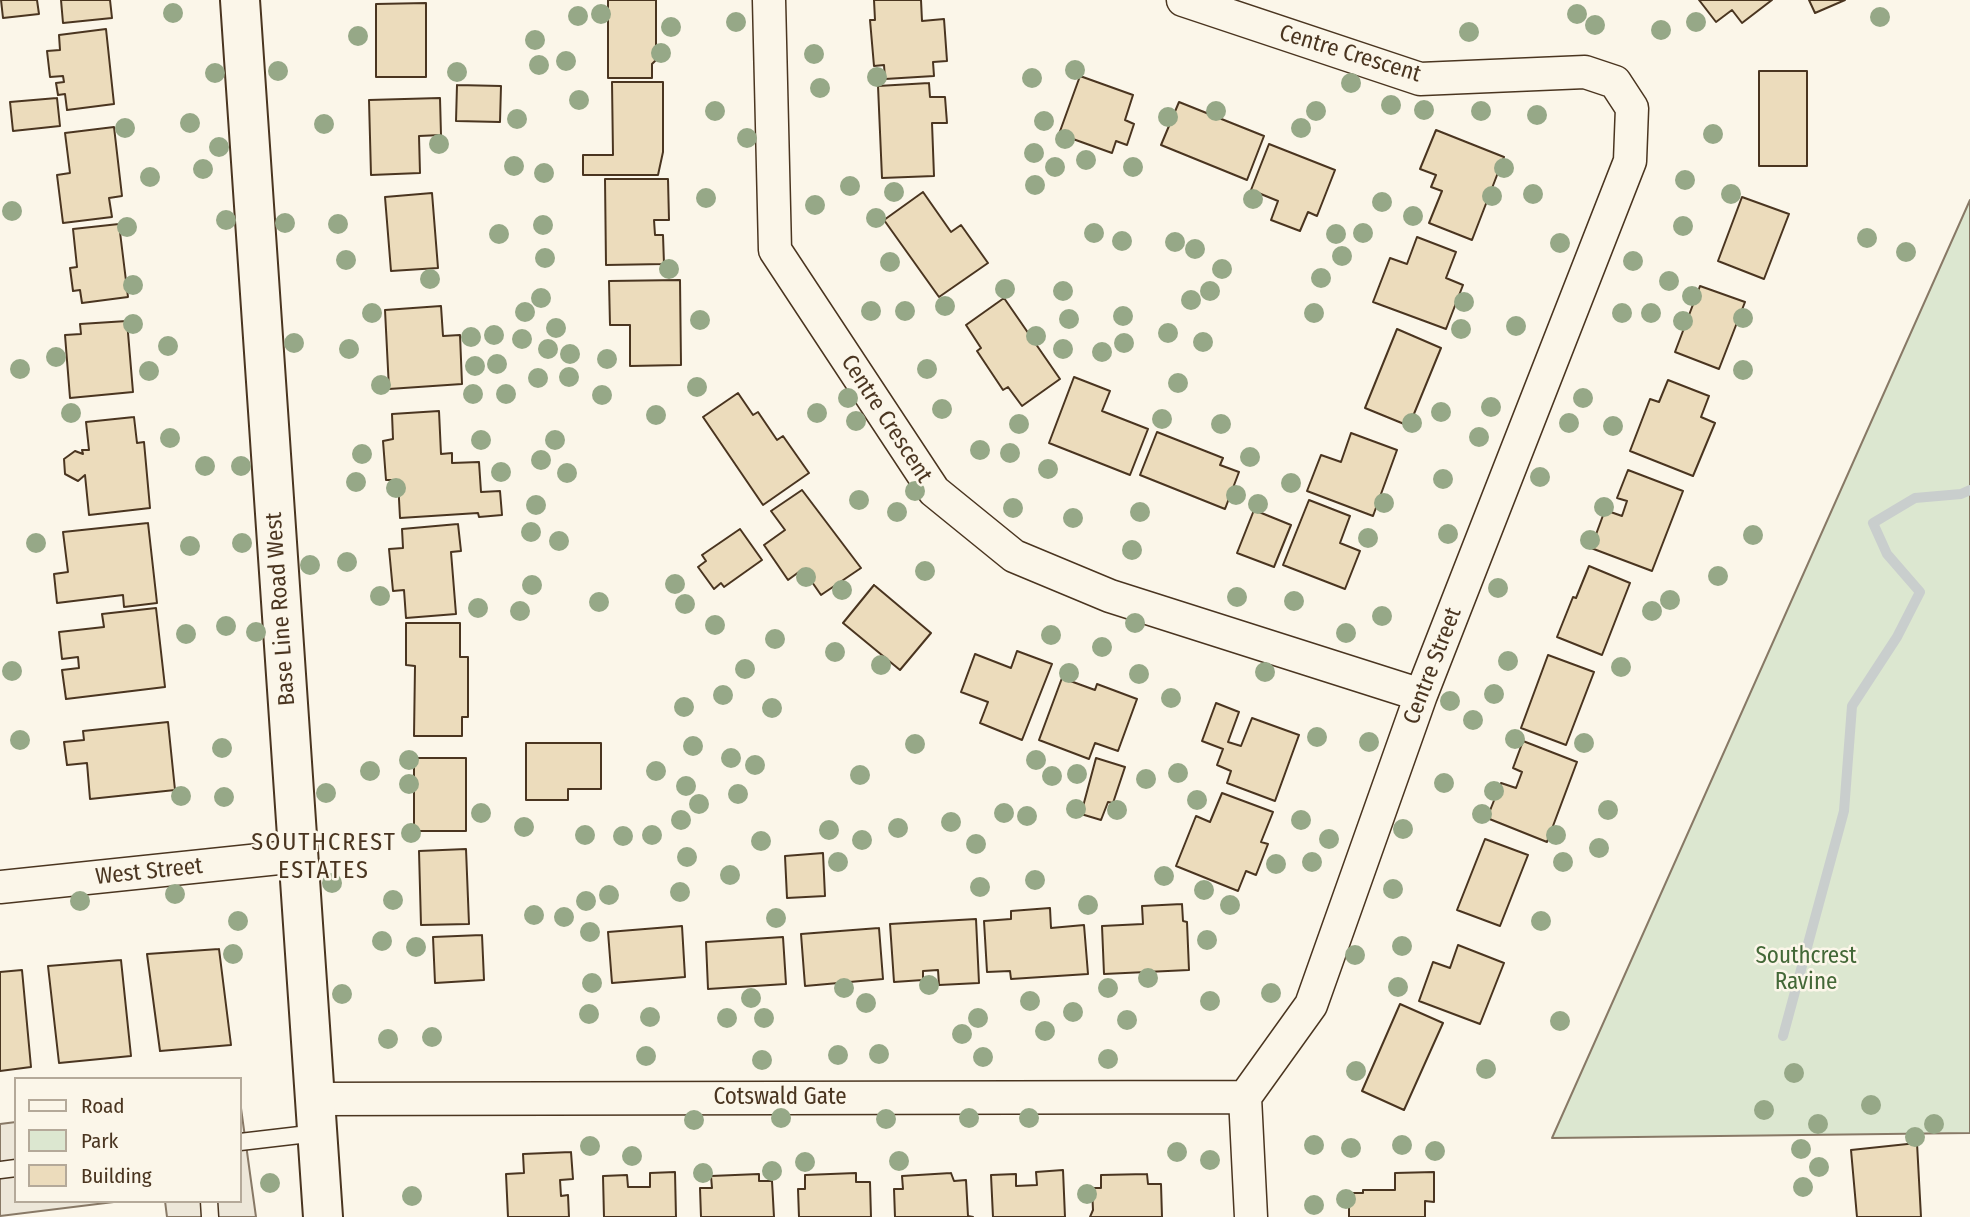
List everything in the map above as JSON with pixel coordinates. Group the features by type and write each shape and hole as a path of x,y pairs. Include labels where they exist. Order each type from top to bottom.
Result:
{"street":[{"name":"Base Line Road West","path":"240,0 323,1217"},
{"name":"Centre Crescent","path":"769,0 775,250 934,491 1014,556 1110,596 1421,695"},
{"name":"Centre Crescent","path":"1183,0 1420,79 1585,72 1615,82 1632,108"},
{"name":"Centre Street","path":"1245,1097 1311,1004 1421,695 1630,161 1632,108"},
{"name":"West Street","path":"0,887 298,856"},
{"name":"Cotswald Gate","path":"316,1116 1245,1097"},
{"path":"1245,1097 1251,1217"}],"lane":[{"path":"242,1141 316,1116"}],"green space":[{"name":"Southcrest Ravine","path":"1970,200 1970,1133 1552,1138"}],"shaded area":[{"path":"242,1116 256,1217 167,1217 165,1203 242,1203"},
{"path":"14,1122 14,1203 106,1203 0,1216 0,1124"}],"building":[{"path":"1,0 37,0 39,14 3,18"},
{"path":"61,0 110,0 112,18 63,23"},
{"path":"608,0 656,0 656,60 652,64 652,78 608,78"},
{"path":"874,0 921,0 922,21 944,19 947,61 933,62 934,76 885,79 884,65 874,66 870,20 875,20"},
{"path":"1699,0 1772,0 1742,23 1732,10 1716,22"},
{"path":"1809,0 1845,0 1815,13"},
{"path":"426,3 426,77 376,77 376,4"},
{"path":"106,29 114,104 67,110 65,94 58,95 56,83 64,82 63,76 50,77 47,51 60,50 59,35"},
{"path":"1759,71 1807,71 1807,166 1759,166"},
{"path":"1080,76 1133,95 1125,120 1134,124 1127,145 1116,141 1112,153 1059,134"},
{"path":"612,82 663,82 663,152 658,175 583,175 583,155 613,155"},
{"path":"929,83 930,97 945,97 947,123 932,123 934,176 882,178 878,86"},
{"path":"457,85 501,86 500,122 456,121"},
{"path":"57,98 60,126 13,131 10,102"},
{"path":"440,98 441,135 419,136 420,173 371,175 369,100"},
{"path":"1179,102 1264,136 1247,180 1161,145"},
{"path":"114,127 122,196 109,198 112,217 63,223 57,175 70,173 65,133"},
{"path":"1436,130 1504,157 1472,240 1429,223 1442,191 1431,187 1436,175 1420,169"},
{"path":"1269,144 1335,170 1317,216 1308,212 1300,231 1271,220 1278,201 1251,190"},
{"path":"605,179 668,179 669,220 654,220 655,235 663,235 664,264 606,265"},
{"path":"923,192 951,232 961,225 988,263 939,297 884,220"},
{"path":"432,193 438,268 391,271 385,197"},
{"path":"1742,197 1789,214 1764,279 1718,261"},
{"path":"119,224 128,297 82,303 80,290 73,291 70,268 77,267 73,229"},
{"path":"1417,237 1456,252 1446,278 1463,285 1446,329 1373,302 1390,258 1407,264"},
{"path":"680,280 681,365 630,366 630,325 610,325 609,281"},
{"path":"1700,286 1745,302 1719,369 1675,352"},
{"path":"1004,298 1060,379 1022,406 1008,387 1003,390 977,351 981,348 966,325"},
{"path":"441,306 443,336 460,335 462,384 389,389 385,310"},
{"path":"127,321 133,392 70,398 65,335 81,334 80,324"},
{"path":"1397,329 1441,348 1409,426 1365,408"},
{"path":"1074,377 1110,391 1102,411 1148,429 1130,475 1049,443"},
{"path":"1668,380 1709,396 1701,417 1715,423 1693,476 1630,451 1650,399 1659,402"},
{"path":"738,393 753,415 758,412 777,440 783,436 809,473 763,505 703,417"},
{"path":"439,411 441,454 452,453 452,463 479,462 481,492 500,491 502,515 479,517 478,513 400,518 398,480 386,480 383,441 393,439 392,414"},
{"path":"134,417 137,443 144,442 150,508 89,515 85,475 78,481 65,474 64,459 75,451 83,454 82,450 89,450 86,422"},
{"path":"1157,432 1223,458 1220,465 1239,472 1225,509 1140,475"},
{"path":"1351,433 1397,450 1373,516 1307,491 1321,455 1341,462"},
{"path":"1628,470 1683,491 1652,571 1591,548 1605,510 1622,516 1627,501 1617,498"},
{"path":"802,490 861,568 821,595 803,569 788,580 764,545 785,530 771,511"},
{"path":"1309,500 1350,516 1340,543 1360,551 1345,589 1283,565"},
{"path":"1254,510 1291,525 1274,567 1237,553"},
{"path":"148,523 157,603 124,607 123,595 57,603 54,574 68,572 63,532"},
{"path":"458,524 461,551 451,552 456,614 406,618 404,590 393,591 389,549 403,548 402,529"},
{"path":"740,529 762,560 724,587 721,583 714,589 698,567 706,561 702,555"},
{"path":"1589,566 1630,583 1602,655 1557,637"},
{"path":"874,585 931,633 900,670 843,623"},
{"path":"156,608 165,687 66,699 62,670 79,668 78,657 62,659 59,632 104,627 102,614"},
{"path":"406,623 460,623 460,657 468,657 468,717 462,717 462,736 414,736 415,666 406,665"},
{"path":"1017,651 1052,664 1022,740 980,723 988,702 961,692 975,654 1011,668"},
{"path":"1548,655 1594,672 1566,745 1521,728"},
{"path":"1062,678 1095,690 1097,684 1137,699 1118,751 1095,743 1089,759 1039,740"},
{"path":"1216,703 1239,712 1228,742 1241,746 1252,718 1299,735 1275,801 1227,783 1231,771 1217,765 1223,749 1202,741"},
{"path":"168,722 175,790 90,799 87,763 67,765 64,742 84,740 83,731"},
{"path":"1523,741 1577,762 1547,842 1487,818 1501,783 1516,788 1522,772 1513,768"},
{"path":"526,743 601,743 601,789 568,789 568,800 526,800"},
{"path":"414,758 466,758 466,831 414,831"},
{"path":"1096,758 1125,767 1113,803 1108,802 1101,820 1081,814"},
{"path":"1222,793 1273,812 1261,842 1268,844 1256,875 1246,871 1238,891 1176,866 1196,816 1210,822"},
{"path":"1485,839 1528,855 1500,926 1457,910"},
{"path":"466,849 469,924 421,925 419,851"},
{"path":"823,853 825,896 787,898 785,856"},
{"path":"1182,904 1183,921 1187,922 1189,970 1104,974 1102,926 1143,924 1142,906"},
{"path":"1050,908 1051,928 1084,925 1088,974 1011,979 1010,971 987,972 984,921 1011,919 1011,911"},
{"path":"976,919 979,983 939,985 938,970 923,971 923,980 894,982 890,924"},
{"path":"682,926 685,977 612,983 608,932"},
{"path":"879,928 883,979 805,986 801,934"},
{"path":"482,935 484,980 435,983 433,937"},
{"path":"783,937 786,984 708,989 706,942"},
{"path":"1458,945 1504,963 1480,1024 1419,1001 1433,962 1450,968"},
{"path":"219,949 231,1045 160,1051 147,954"},
{"path":"121,960 131,1056 59,1063 48,966"},
{"path":"22,970 31,1067 0,1071 0,972"},
{"path":"1400,1004 1443,1023 1404,1110 1362,1091"},
{"path":"1917,1143 1921,1217 1857,1217 1851,1150"},
{"path":"571,1152 573,1179 560,1180 561,1196 568,1195 569,1217 508,1217 506,1174 524,1173 523,1154"},
{"path":"1063,1170 1065,1217 993,1217 991,1175 1016,1174 1016,1186 1037,1185 1036,1172"},
{"path":"675,1172 676,1217 604,1217 603,1176 627,1175 628,1187 650,1187 650,1173"},
{"path":"1434,1172 1434,1202 1425,1201 1425,1217 1349,1217 1349,1193 1395,1190 1395,1173"},
{"path":"856,1173 856,1182 870,1182 871,1217 799,1217 798,1189 805,1189 805,1175"},
{"path":"951,1173 954,1181 966,1180 968,1216 973,1217 895,1217 894,1189 903,1189 902,1176"},
{"path":"759,1174 759,1181 772,1181 774,1217 701,1217 700,1188 712,1188 711,1176"},
{"path":"1147,1174 1148,1184 1161,1184 1162,1217 1090,1217 1093,1210 1092,1188 1101,1188 1101,1175"}],"waterway":[{"path":"1783,1036 1844,811 1852,706 1897,637 1920,592 1887,554 1873,523 1915,498 1961,494 1970,490"}],"district":[{"name":"SOUTHCREST ESTATES","path":"324,857"}]}
